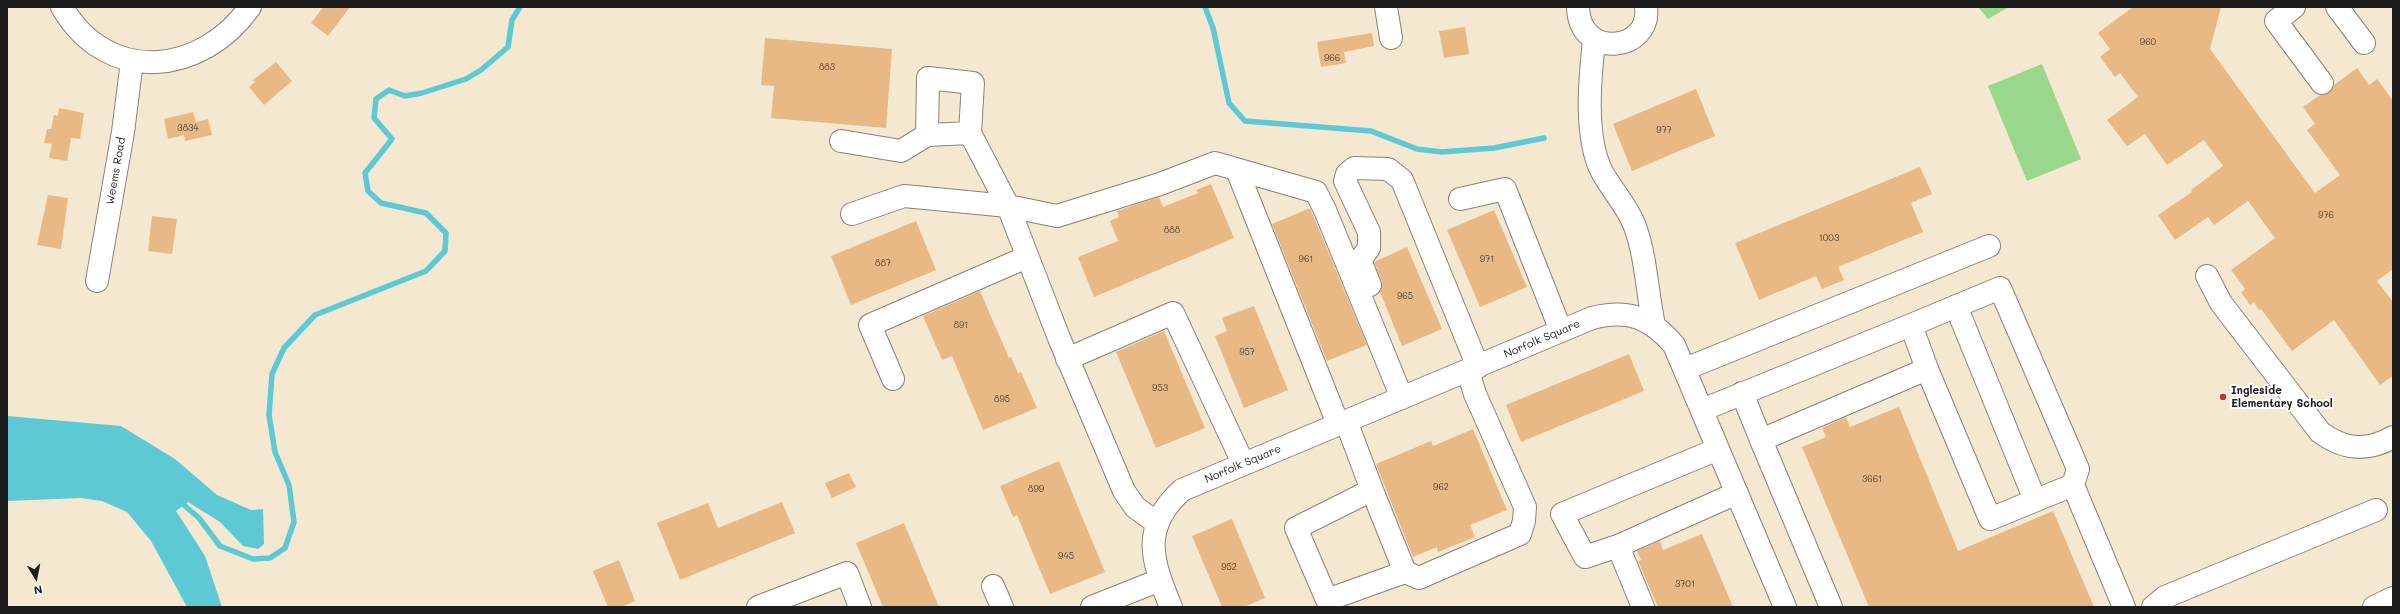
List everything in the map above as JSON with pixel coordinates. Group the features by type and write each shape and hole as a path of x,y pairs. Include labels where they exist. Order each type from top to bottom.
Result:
{"street":[{"path":"62,7 82,31 97,45 111,53 132,61 159,63 180,59 202,51 222,38 240,22 250,7"},
{"path":"1386,7 1391,38"},
{"path":"1578,7 1578,18 1583,29 1594,40 1607,44 1628,41 1638,34 1644,23 1646,7"},
{"path":"2294,7 2270,14 2322,83"},
{"path":"2337,7 2364,43"},
{"path":"1594,40 1590,86 1595,152 1602,172 1622,201 1634,224 1641,248 1647,293 1654,325"},
{"name":"Weems Road","path":"97,282 124,132 132,61"},
{"path":"927,135 928,78 973,83 970,133 1008,206 1067,359 1124,491 1135,507 1157,523"},
{"path":"842,141 901,151 927,135 970,133"},
{"path":"852,214 904,196 1008,206 1057,216 1160,184 1215,163 1316,192 1408,395"},
{"path":"1372,490 1296,528 1327,600 1405,572 1419,578 1520,534 1524,521 1524,507 1475,394 1473,369 1402,180 1388,170 1354,168 1347,174 1345,181 1369,232 1369,248 1360,260 1408,395"},
{"path":"1237,170 1405,572"},
{"path":"1460,199 1505,189 1561,331"},
{"path":"1685,369 1989,246"},
{"path":"893,379 870,325 1027,257"},
{"path":"2207,276 2221,303 2320,432 2333,442 2348,447 2365,448 2380,444 2393,437"},
{"path":"1702,410 2000,288 2078,469 2073,485 2124,607"},
{"path":"1956,306 2035,500"},
{"path":"1067,359 1173,313 1243,463"},
{"name":"Norfolk Square","path":"1171,607 1153,559 1153,541 1157,523 1172,499 1182,490 1243,463 1473,369 1592,318 1609,314 1636,316 1654,325 1674,345 1785,607"},
{"path":"1911,325 1927,369 1990,519 2073,485"},
{"path":"1761,440 1927,369"},
{"path":"1742,393 1831,607"},
{"path":"1718,449 1562,514 1585,557 1618,546 1738,494"},
{"path":"2153,607 2165,597 2376,510"},
{"path":"1618,546 1643,607"},
{"path":"758,607 789,601 847,573 860,607"},
{"path":"1092,607 1160,580"},
{"path":"993,586 1002,607"},
{"path":"2374,607 2393,598"}],"green space":[{"path":"1978,7 2009,7 1988,19"},
{"path":"2042,64 2081,159 2027,181 1988,86"}],"water":[{"path":"7,416 121,426 175,459 217,495 251,510 263,509 264,544 258,549 243,546 220,522 188,502 176,511 205,556 222,607 187,607 151,541 127,512 102,501 81,498 7,501"}],"building":[{"path":"323,7 350,7 328,36 311,23"},
{"path":"2133,7 2221,7 2210,49 2315,193 2340,175 2307,130 2315,124 2303,107 2320,95 2329,93 2334,85 2357,68 2369,85 2377,79 2393,101 2393,269 2377,281 2393,302 2393,376 2380,385 2334,320 2292,351 2261,309 2259,310 2254,302 2250,305 2241,292 2245,289 2231,270 2275,238 2248,201 2214,225 2208,217 2175,240 2158,215 2192,192 2191,190 2223,166 2204,140 2167,165 2145,134 2127,146 2107,120 2138,97 2120,73 2115,77 2100,57 2110,49 2098,33"},
{"path":"1465,27 1469,54 1444,58 1439,31"},
{"path":"1372,33 1374,46 1344,52 1346,63 1321,67 1317,42"},
{"path":"765,38 892,49 886,128 771,118 774,86 761,85"},
{"path":"276,62 292,81 264,105 249,87 255,82 253,80"},
{"path":"1696,89 1715,136 1632,171 1613,124"},
{"path":"59,108 84,113 80,139 71,138 67,161 49,158 52,144 44,143 47,129 51,129 54,115 58,116"},
{"path":"193,112 196,122 208,119 212,135 185,141 184,135 168,139 164,119"},
{"path":"1920,167 1932,194 1911,203 1923,232 1838,267 1844,280 1822,289 1816,276 1759,300 1735,243"},
{"path":"1211,184 1234,238 1094,297 1078,257 1118,241 1110,221 1119,217 1117,211 1159,197 1163,207 1198,193 1196,190"},
{"path":"48,195 68,198 61,249 37,245"},
{"path":"1310,208 1367,345 1327,361 1272,224"},
{"path":"1494,210 1527,287 1480,307 1447,230"},
{"path":"152,216 177,219 172,254 148,251"},
{"path":"916,221 936,270 851,305 831,256"},
{"path":"1407,247 1442,329 1402,346 1380,292 1382,281 1374,262"},
{"path":"980,291 1009,358 1011,357 1018,373 1021,372 1037,408 983,430 952,356 942,360 923,316"},
{"path":"1254,306 1288,390 1244,408 1215,336 1227,331 1222,318"},
{"path":"1164,331 1205,428 1156,448 1116,352"},
{"path":"1629,354 1644,391 1521,442 1506,405"},
{"path":"1899,407 1958,551 2053,511 2094,607 1869,607 1802,447 1826,437 1822,428 1846,417 1850,427"},
{"path":"1473,429 1507,510 1470,525 1475,537 1438,552 1437,547 1413,557 1376,464 1431,441 1433,446"},
{"path":"1059,461 1105,572 1050,594 1017,515 1013,517 1000,486"},
{"path":"849,473 856,487 832,498 825,483"},
{"path":"782,502 795,533 680,580 657,523 708,503 718,528"},
{"path":"1232,519 1265,598 1244,607 1222,607 1192,536"},
{"path":"904,523 939,607 883,607 856,543"},
{"path":"1702,534 1733,607 1658,607 1638,561 1641,560 1637,551 1660,541 1663,550"},
{"path":"619,560 635,601 621,607 608,607 593,571"}],"waterway":[{"path":"178,500 199,518 220,546 253,559 270,558 285,548 294,522 289,485 275,452 269,415 272,374 284,348 315,315 426,271 445,251 446,233 426,213 381,203 368,191 365,173 392,139 374,118 376,99 389,90 405,96 422,93 466,79 481,70 508,47 512,20 520,7"},
{"path":"1205,7 1213,28 1229,103 1245,121 1371,131 1417,149 1442,152 1494,148 1544,138"}],"place":[{"name":"Ingleside Elementary School","path":"2223,397"}]}
